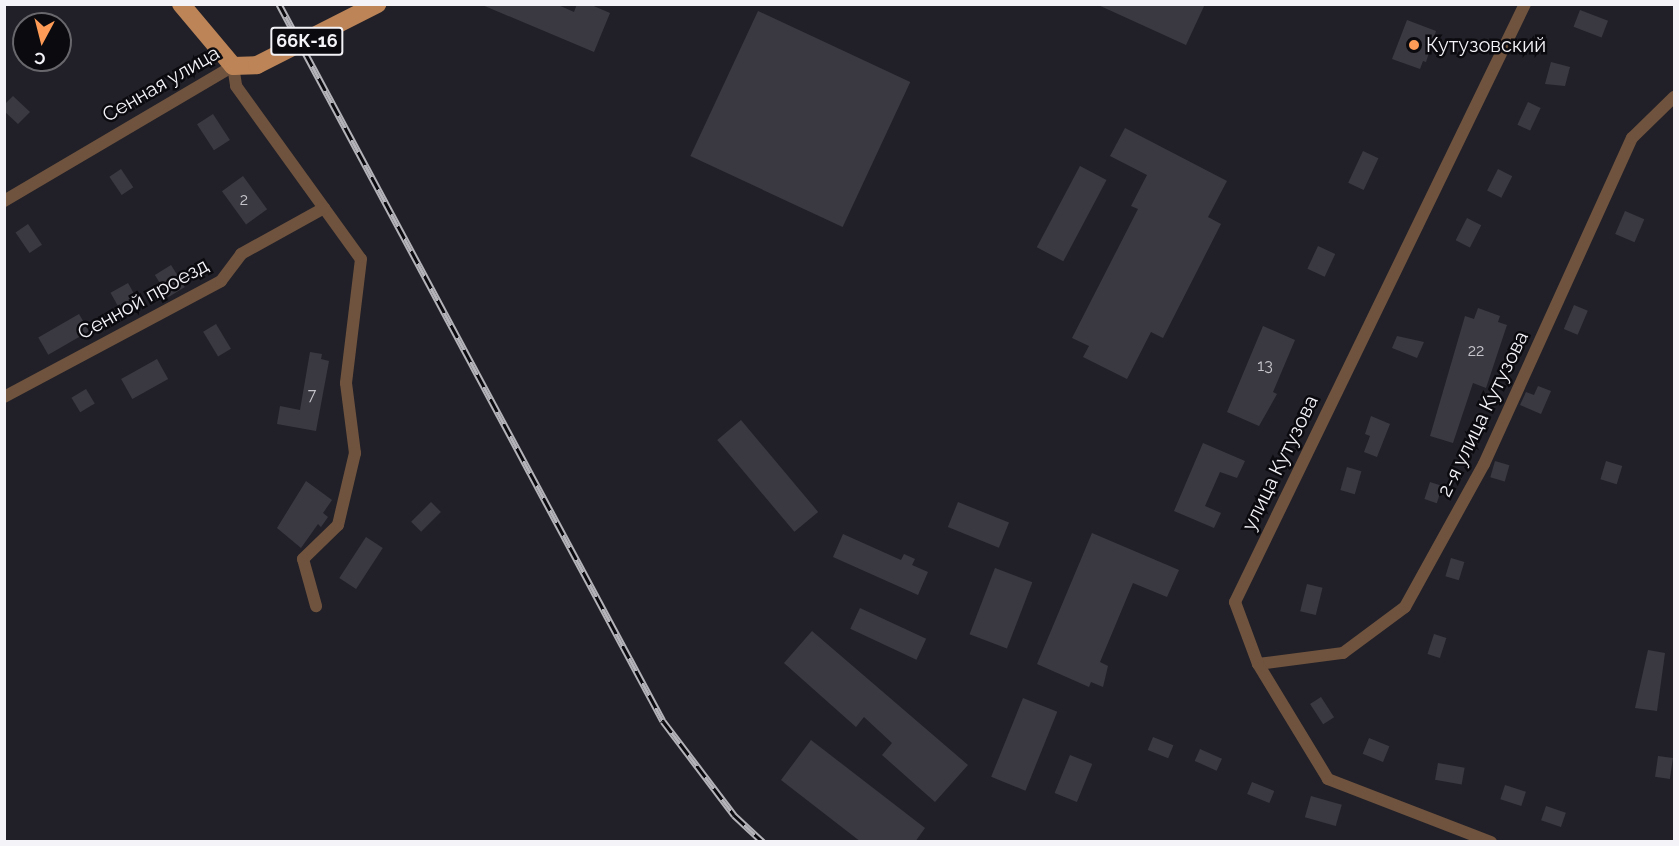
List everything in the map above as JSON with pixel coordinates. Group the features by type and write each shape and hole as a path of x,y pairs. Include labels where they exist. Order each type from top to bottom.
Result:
{"main road":[{"path":"181,4 233,66"},
{"name":"Сенная улица","path":"233,66 257,65 377,4"}],"street":[{"name":"улица Кутузова","path":"1491,842 1328,779 1258,664 1235,603 1525,4"},
{"name":"Сенная улица","path":"4,201 233,66"},
{"path":"233,66 236,86 361,259 346,383 355,453 338,525 303,559 316,606"},
{"name":"2-я улица Кутузова","path":"1258,664 1343,653 1405,607 1484,464 1632,138 1674,97"},
{"name":"Сенной проезд","path":"4,397 221,281 241,254 324,208"}],"building":[{"path":"480,4 556,4 574,12 577,4 589,4 610,13 594,52"},
{"path":"1096,4 1205,4 1186,45"},
{"path":"1580,10 1608,21 1602,38 1574,27"},
{"path":"758,11 910,82 843,227 690,156"},
{"name":"Кутузовский","path":"1407,20 1436,31 1426,62 1423,61 1420,69 1392,59"},
{"path":"1551,62 1570,67 1565,86 1545,84"},
{"path":"13,96 30,112 18,124 4,111 4,105"},
{"path":"1528,102 1541,108 1530,131 1517,125"},
{"path":"213,114 230,140 214,150 197,124"},
{"path":"1125,128 1227,181 1208,217 1221,224 1163,338 1151,332 1127,379 1083,357 1089,346 1072,338 1138,209 1131,206 1147,175 1110,156"},
{"path":"1363,151 1378,158 1364,190 1348,183"},
{"path":"1080,166 1106,180 1063,261 1037,247"},
{"path":"121,169 133,187 122,195 109,177"},
{"path":"1498,169 1512,176 1501,198 1487,190"},
{"path":"243,176 267,209 246,224 222,191"},
{"path":"1625,211 1644,219 1635,242 1615,234"},
{"path":"1467,218 1481,225 1470,248 1456,240"},
{"path":"28,224 42,245 30,253 16,232"},
{"path":"1318,246 1335,254 1325,277 1307,269"},
{"path":"171,265 185,287 169,297 155,275"},
{"path":"128,283 138,301 121,311 111,293"},
{"path":"1574,305 1588,311 1578,335 1564,329"},
{"path":"1478,308 1500,316 1498,322 1507,325 1486,388 1473,383 1453,443 1430,436 1465,316 1474,319"},
{"path":"79,314 89,331 48,355 38,338"},
{"path":"216,324 231,349 218,357 203,332"},
{"path":"1263,326 1295,340 1273,392 1277,394 1259,426 1227,412"},
{"path":"1397,336 1424,342 1417,358 1392,348"},
{"path":"310,352 322,354 321,359 329,361 316,431 277,424 280,406 300,410"},
{"path":"157,359 168,379 132,399 121,379"},
{"path":"1538,386 1551,391 1541,414 1520,405 1526,392 1534,395"},
{"path":"86,389 95,404 80,412 71,398"},
{"path":"1371,416 1390,424 1377,457 1364,452 1370,436 1365,434"},
{"path":"741,420 818,512 794,532 717,440"},
{"path":"1203,443 1245,461 1237,478 1220,472 1205,506 1221,513 1214,528 1174,511"},
{"path":"1495,461 1509,465 1505,481 1490,477"},
{"path":"1606,461 1622,466 1617,484 1600,479"},
{"path":"1347,467 1361,471 1355,494 1340,490"},
{"path":"306,481 332,500 323,513 328,517 321,527 318,524 301,548 277,528"},
{"path":"1430,482 1442,486 1437,503 1424,499"},
{"path":"431,502 441,512 421,532 411,522"},
{"path":"958,502 1009,523 999,548 948,527"},
{"path":"1092,533 1179,570 1167,597 1133,583 1100,662 1108,666 1103,687 1091,682 1089,687 1037,664"},
{"path":"843,534 901,560 904,554 915,559 912,565 928,572 918,595 833,557"},
{"path":"366,537 383,548 356,589 339,578"},
{"path":"1451,558 1464,562 1459,580 1445,576"},
{"path":"995,568 1032,582 1007,649 970,634"},
{"path":"1307,584 1323,588 1316,615 1300,611"},
{"path":"860,608 926,639 916,660 850,629"},
{"path":"812,631 968,765 935,802 882,755 892,743 864,717 856,727 784,663"},
{"path":"1434,634 1446,638 1440,658 1428,654"},
{"path":"1648,650 1665,653 1657,711 1635,708"},
{"path":"1321,697 1334,717 1323,724 1310,704"},
{"path":"1023,698 1057,712 1025,791 991,777"},
{"path":"1153,737 1173,745 1168,758 1148,750"},
{"path":"1369,738 1389,746 1383,762 1363,754"},
{"path":"811,740 925,828 915,842 861,842 781,780"},
{"path":"1200,749 1222,759 1217,771 1195,761"},
{"path":"1070,755 1092,764 1077,802 1055,793"},
{"path":"1658,756 1673,758 1670,779 1655,777"},
{"path":"1438,763 1465,768 1462,784 1435,780"},
{"path":"1252,782 1274,791 1269,803 1247,794"},
{"path":"1505,785 1526,792 1521,806 1500,799"},
{"path":"1311,796 1342,805 1336,826 1305,817"},
{"path":"1546,806 1566,813 1561,827 1541,820"}],"railway":[{"path":"279,4 663,721 734,815 763,842"}],"place":[{"name":"Кутузовский","path":"1414,45"}]}
